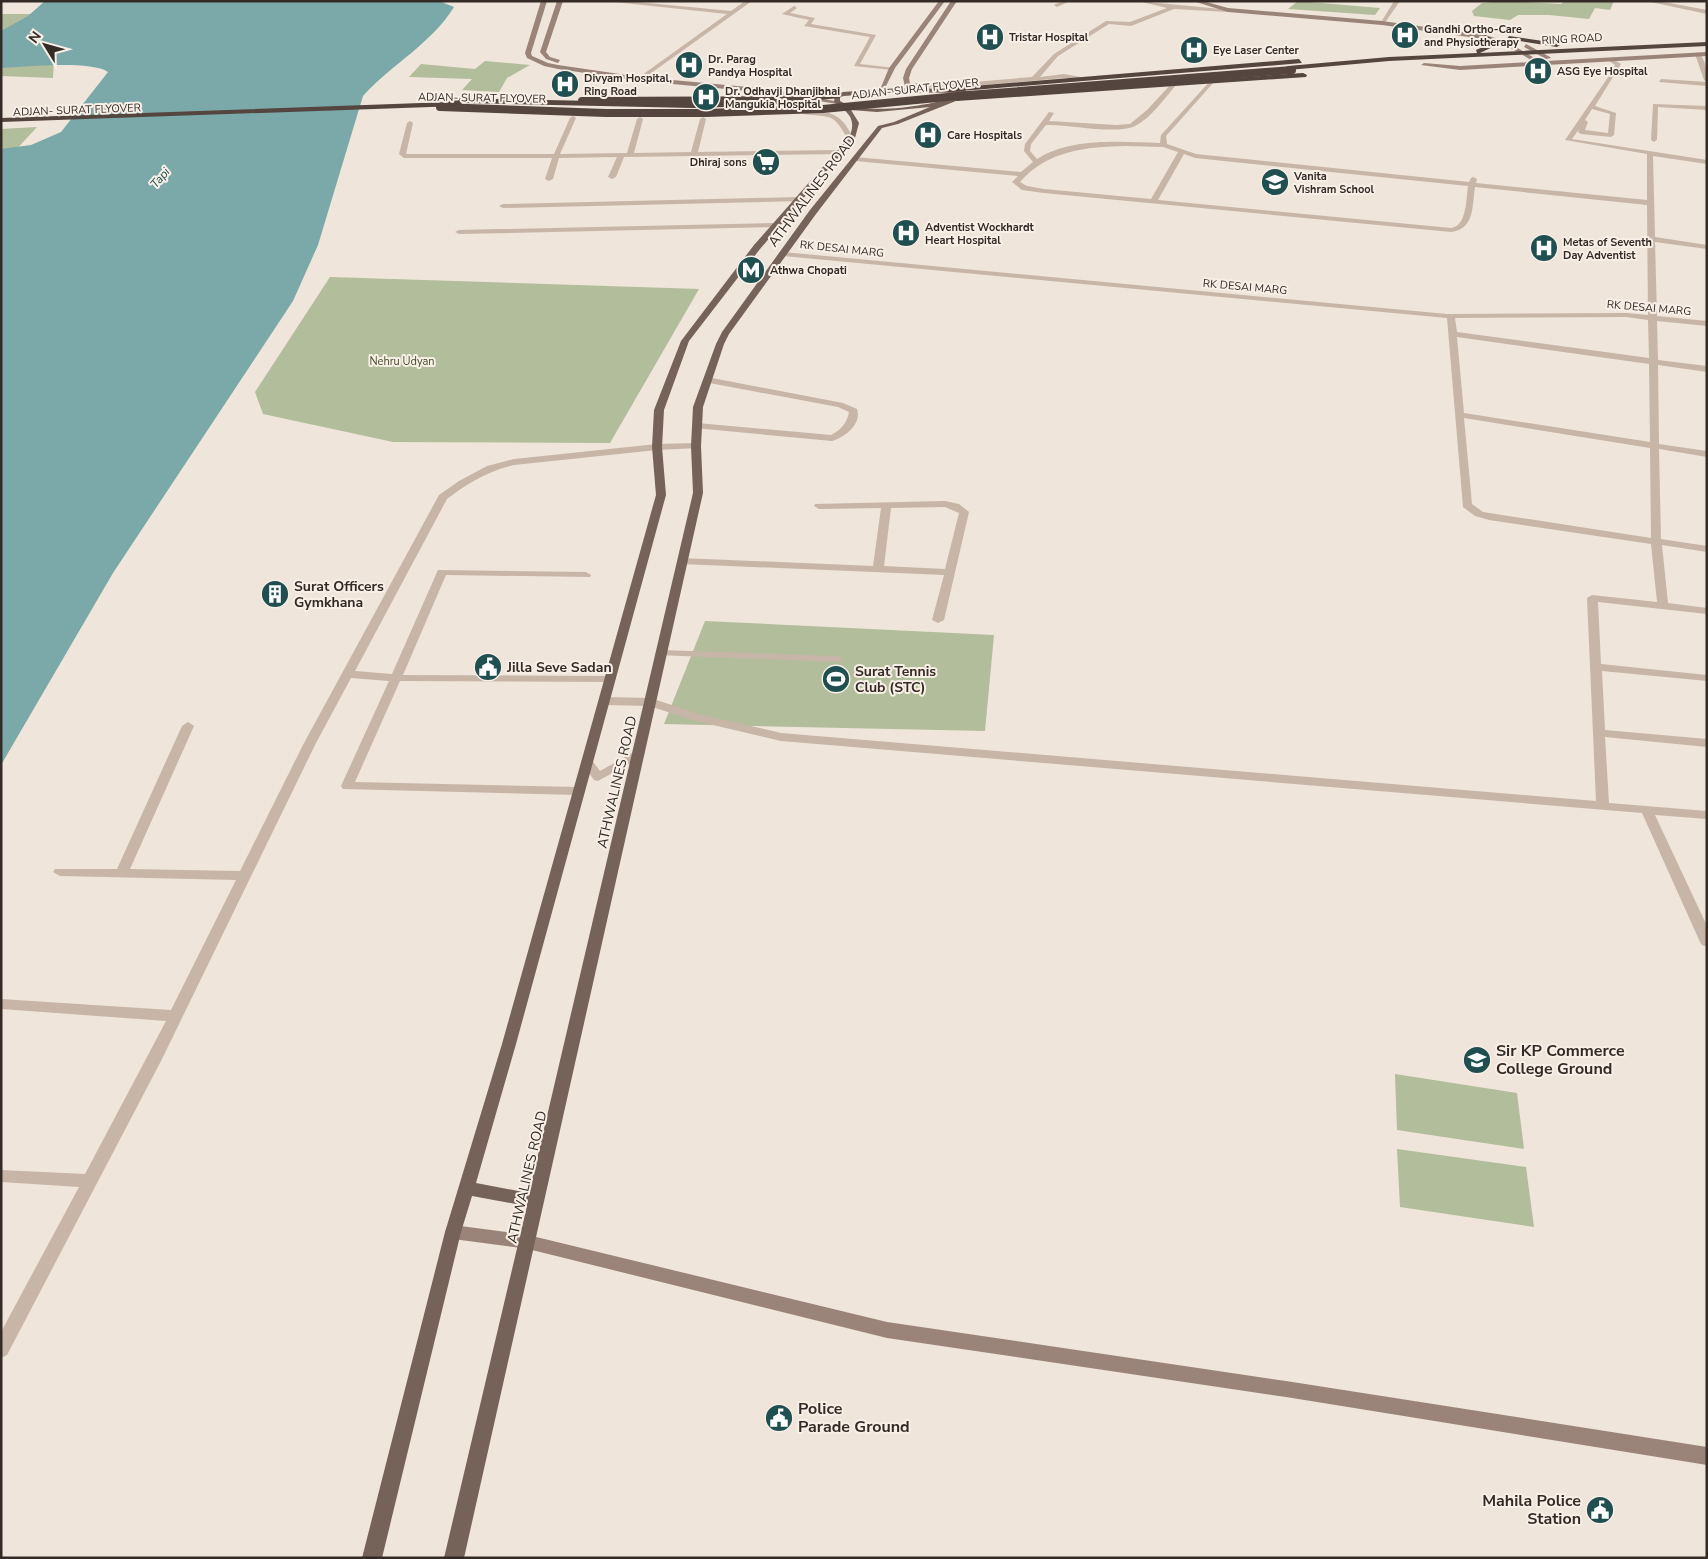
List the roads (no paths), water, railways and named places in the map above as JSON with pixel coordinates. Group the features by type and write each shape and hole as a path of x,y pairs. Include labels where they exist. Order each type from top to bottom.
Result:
{"highway":[{"path":"1452,56 1484,50 1498,43 1485,37"},
{"path":"1509,38 1606,48"},
{"name":"RING ROAD","path":"1290,69 1452,56 1707,44"},
{"name":"RING ROAD","path":"1337,66 1424,65 1707,50"},
{"path":"951,97 1083,79 1300,61 1337,66"},
{"path":"951,97 1310,75 1337,66"},
{"name":"ADJAN- SURAT FLYOVER","path":"1,114 429,96 599,102 822,99 967,93 1290,69"},
{"name":"ADJAN- SURAT FLYOVER","path":"1,122 440,107 619,113 823,109 988,93 1290,69"},
{"path":"748,105 770,99 773,96 770,90"},
{"path":"1,114 437,100 592,105 748,105 805,97 841,101"},
{"path":"1,122 428,104 604,110 737,109 841,101"}],"main road":[{"path":"841,101 907,87 951,97"},
{"path":"841,101 870,111 951,97"},
{"path":"880,127 896,123 951,97"},
{"name":"ATHWALINES ROAD","path":"372,1558 453,1232 509,1044 661,495 657,447 659,410 685,341 776,226 851,140 856,130 855,118 841,101"},
{"path":"856,123 874,115 883,115 887,119 880,127"},
{"name":"ATHWALINES ROAD","path":"454,1558 528,1242 698,493 696,446 698,407 726,334 783,254 880,127"},
{"path":"466,1188 537,1201"}],"street":[{"path":"544,1 528,53 529,57 546,65 640,79 770,90 805,97"},
{"path":"560,1 544,50 544,55 560,62 841,101"},
{"path":"608,1 733,13"},
{"path":"688,1 741,7"},
{"path":"640,79 749,1"},
{"path":"880,92 892,68 942,1"},
{"path":"954,1 909,69 907,87 1064,76 1083,79"},
{"path":"1057,5 1068,1"},
{"path":"1140,1 1173,8 1383,21 1485,37 1506,43 1533,59"},
{"path":"1196,1 1228,10"},
{"path":"1214,1 1253,10 1383,21 1509,38 1548,58"},
{"path":"1383,21 1397,1"},
{"path":"1649,1 1707,12"},
{"path":"1698,10 1707,5"},
{"path":"794,8 784,14 813,19 806,25 874,36 856,65 892,68"},
{"path":"1034,79 1056,55 1108,22 1131,24 1173,8"},
{"path":"1698,54 1707,80"},
{"path":"1424,65 1460,68 1707,54"},
{"path":"1594,107 1613,113 1610,136 1579,131 1618,64 1611,60"},
{"path":"1164,145 1162,141 1163,136 1212,81"},
{"path":"1661,81 1707,84"},
{"path":"1044,123 1060,121 1127,127 1140,119 1174,84"},
{"path":"1654,140 1655,105 1707,108"},
{"path":"1594,107 1568,140 1707,162"},
{"path":"504,113 703,116 821,113 838,118 843,122 851,140"},
{"path":"1037,163 1027,148 1051,113"},
{"path":"549,180 556,156 573,118"},
{"path":"630,155 640,119"},
{"path":"694,154 703,119"},
{"path":"410,123 402,154 404,156 841,152"},
{"path":"1473,182 1466,223 1459,229 1451,230 1032,190 1018,185 1016,182 1022,174 1037,163 1055,152 1065,149 1123,145 1164,145 1195,156 1473,182 1651,200"},
{"path":"1153,202 1180,152"},
{"path":"1650,153 1656,540 1663,606"},
{"path":"612,178 621,155"},
{"path":"855,159 1022,174"},
{"path":"503,206 800,199"},
{"path":"459,232 776,226"},
{"path":"1652,239 1707,247"},
{"name":"RK DESAI MARG","path":"783,254 1452,316 1626,315 1707,324"},
{"path":"1452,316 1467,505 1471,510 1489,517 1707,549"},
{"path":"1453,334 1707,369"},
{"path":"697,426 832,438 843,433 855,415 854,411 840,405 708,380"},
{"path":"1460,415 1707,454"},
{"path":"1,1350 175,1016 310,743 443,497 462,483 490,468 514,462 657,447 696,446"},
{"path":"819,506 945,504 961,509 964,512 938,620"},
{"path":"878,569 886,505"},
{"path":"682,561 950,572"},
{"path":"579,791 347,786 442,572 586,575"},
{"path":"1603,806 1594,667 1592,598 1707,611"},
{"path":"661,654 838,659"},
{"path":"1594,667 1707,678"},
{"path":"348,674 396,678 610,678"},
{"path":"604,701 650,702 700,718 781,737 1707,815"},
{"path":"122,873 188,726"},
{"path":"1599,733 1707,743"},
{"path":"587,762 598,777 639,753"},
{"path":"1646,809 1707,942"},
{"path":"60,872 245,876"},
{"path":"1,1004 175,1016"},
{"path":"1,1176 90,1181"},
{"path":"453,1232 528,1242 887,1330 1286,1389 1707,1456"}],"water":[{"name":"Tapi","path":"45,1 439,1 454,7 445,20 423,43 363,96 318,245 293,301 113,573 1,765 1,149 31,145 61,132 108,72 99,68 73,65 1,68 1,31 28,16"}],"place":[{"name":"Gandhi Ortho-Care and Physiotherapy","path":"1405,35"},
{"name":"Tristar Hospital","path":"990,37"},
{"name":"Eye Laser Center","path":"1194,50"},
{"name":"Dr. Parag Pandya Hospital","path":"689,65"},
{"name":"ASG Eye Hospital","path":"1538,71"},
{"name":"Divyam Hospital, Ring Road","path":"565,84"},
{"name":"Dr. Odhavji Dhanjibhai Mangukia Hospital","path":"706,97"},
{"name":"Care Hospitals","path":"928,135"},
{"name":"Dhiraj sons","path":"766,162"},
{"name":"Vanita Vishram School","path":"1275,182"},
{"name":"Adventist Wockhardt Heart Hospital","path":"906,233"},
{"name":"Metas of Seventh Day Adventist","path":"1544,248"},
{"name":"Athwa Chopati","path":"751,270"},
{"name":"Surat Officers Gymkhana","path":"275,594"},
{"name":"Jilla Seve Sadan","path":"488,667"},
{"name":"Surat Tennis Club (STC)","path":"836,679"},
{"name":"Sir KP Commerce College Ground","path":"1477,1060"},
{"name":"Police Parade Ground","path":"779,1418"},
{"name":"Mahila Police Station","path":"1600,1510"}],"park label":[{"name":"Nehru Udyan","path":"402,361"}]}
